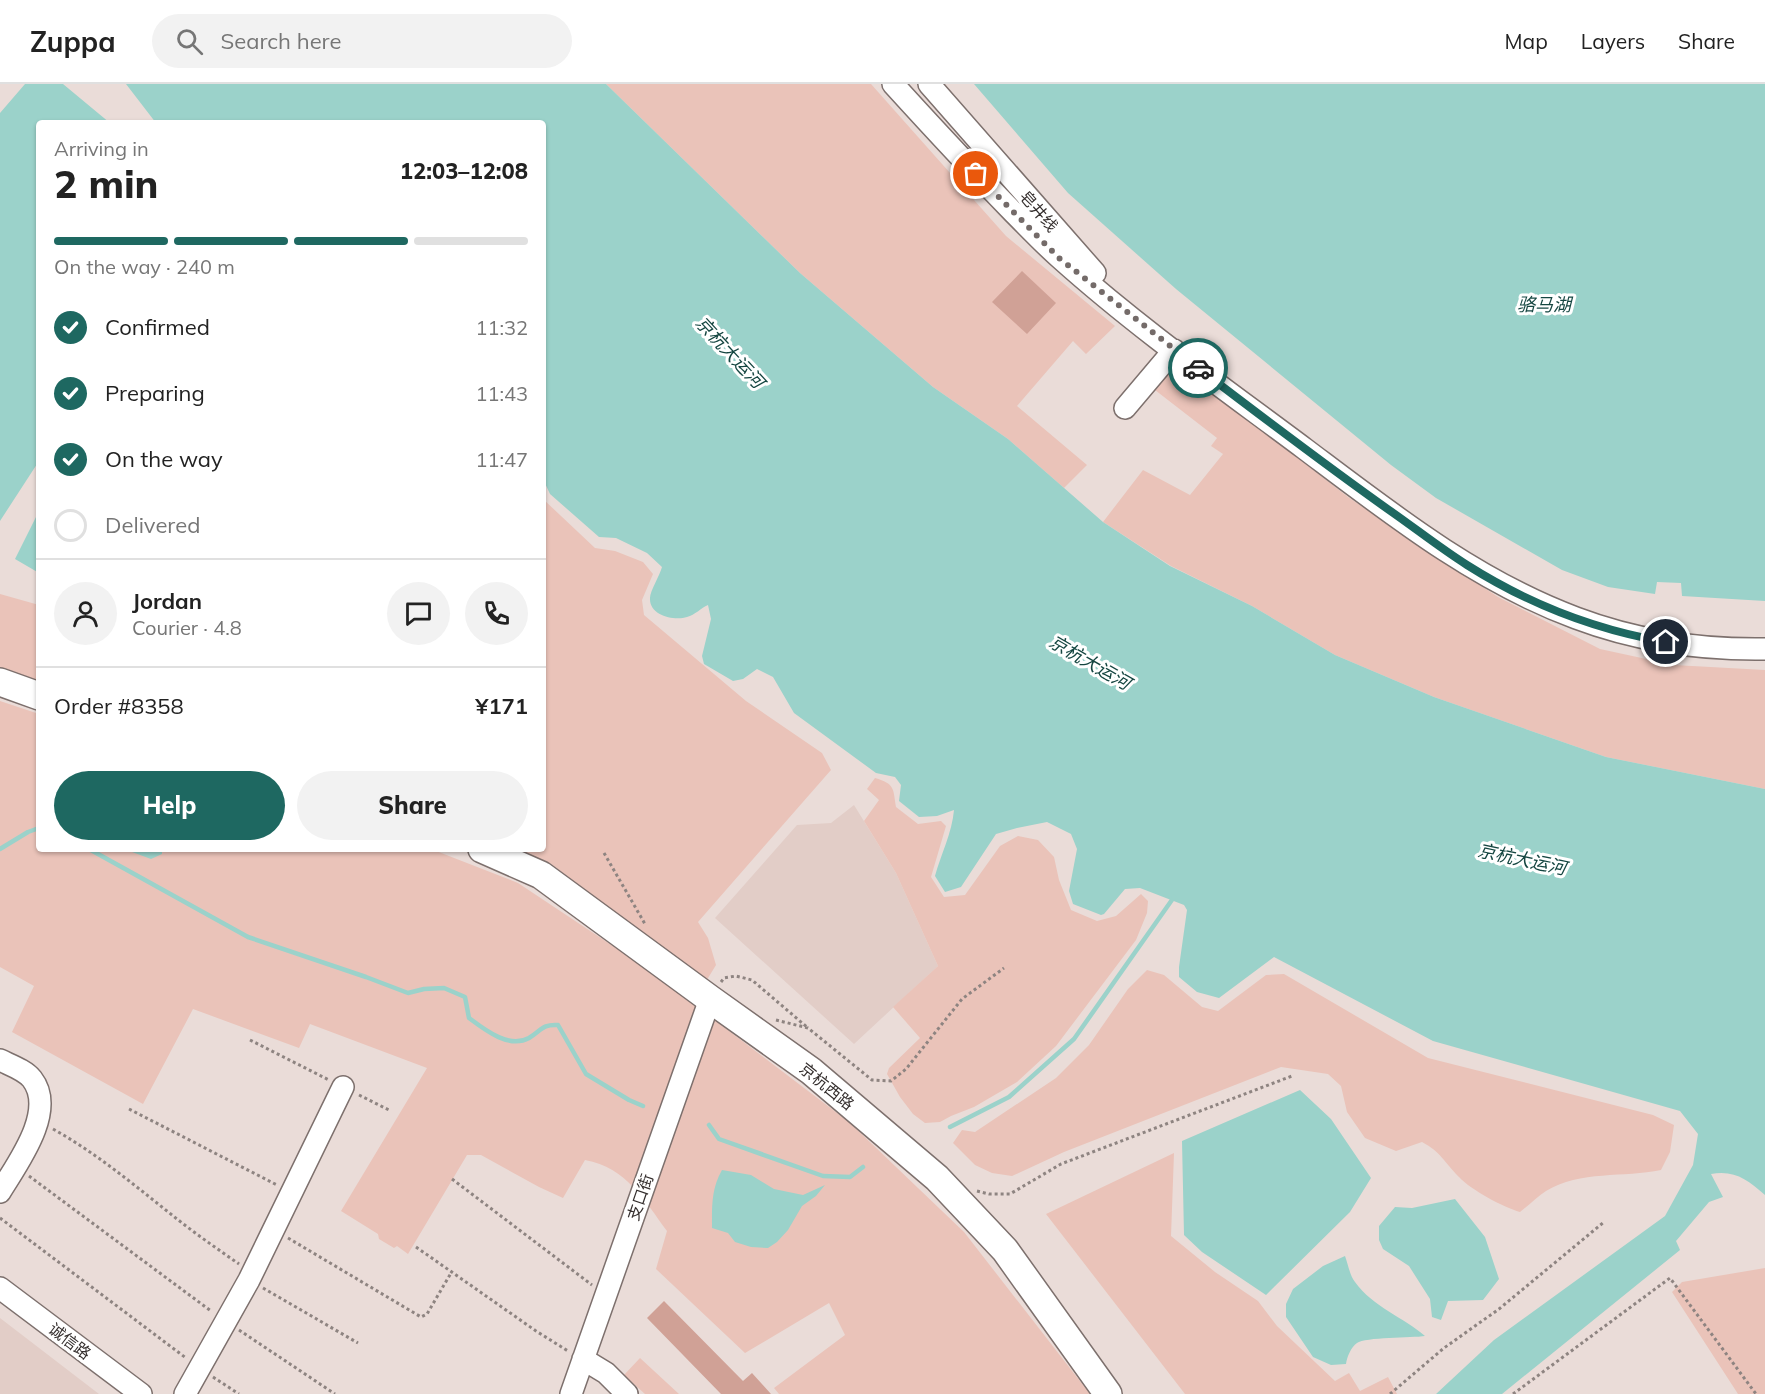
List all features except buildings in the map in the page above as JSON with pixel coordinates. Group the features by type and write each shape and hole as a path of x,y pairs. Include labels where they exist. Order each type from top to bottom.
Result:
{"main road":[{"path":"0,682 36,695"},
{"name":"京杭西路","path":"489,852 541,875 811,1071 937,1178 1005,1250 1108,1394"}],"street":[{"name":"皂井线","path":"893,84 960,158 1059,258 1174,350 1357,487 1467,565 1511,590 1575,618 1630,636 1684,645 1765,649"},
{"name":"皂井线","path":"929,84 1085,263 1153,334"},
{"path":"1125,408 1174,350"},
{"name":"支口街","path":"571,1394 710,999"},
{"path":"0,1060 30,1076 37,1086 41,1113 16,1166 0,1192"},
{"path":"185,1394 250,1277 343,1087"},
{"name":"诚信路","path":"0,1288 141,1394"},
{"path":"583,1359 606,1373 627,1394"}],"path":[{"path":"604,853 650,933"},
{"path":"710,999 724,978 736,975 752,980 872,1080 891,1081 906,1069 962,999 1004,968"},
{"path":"770,1018 808,1028"},
{"path":"250,1040 391,1111"},
{"path":"976,1190 989,1194 1010,1194 1061,1164 1293,1076"},
{"path":"129,1109 291,1192"},
{"path":"38,1120 75,1141 131,1180 250,1277 358,1343"},
{"path":"16,1166 225,1322 335,1394"},
{"path":"452,1179 606,1295"},
{"path":"0,1218 200,1368 239,1394"},
{"path":"1390,1394 1444,1348 1499,1310 1604,1222"},
{"path":"273,1229 421,1317 427,1314 451,1273"},
{"path":"416,1247 536,1331 583,1359"},
{"path":"1513,1394 1670,1278 1756,1394"}],"shaded area":[{"path":"606,84 871,84 1006,236 1115,326 1086,354 1073,341 1017,406 1087,465 1064,488 1008,439 933,387 800,273"},
{"path":"1177,363 1348,497 1498,597 1600,649 1674,665 1765,670 1765,789 1606,757 1434,697 1335,655 1252,606 1171,566 1103,522 1143,470 1190,495 1223,454 1211,446 1217,438 1155,390"},
{"path":"546,502 595,548 615,551 643,562 653,574 642,600 644,615 746,701 822,753 831,770 698,922 708,938 716,965 705,983 551,864 521,852 546,852"},
{"path":"0,594 36,604 36,685 0,671"},
{"path":"0,701 36,713 36,852 439,852 518,883 649,970 849,1122 964,1232 1090,1394 779,1394 774,1388 845,1335 829,1303 745,1353 656,1269 667,1231 642,1197 612,1170 585,1160 563,1198 481,1155 467,1155 408,1254 397,1246 394,1248 379,1239 378,1234 341,1211 427,1068 310,1024 299,1048 193,1009 143,1104 12,1032 34,986 0,967"},
{"path":"875,778 890,785 896,807 918,824 941,821 946,826 931,877 944,897 965,895 1000,846 1018,836 1038,840 1054,857 1059,880 1071,910 1097,921 1116,916 1141,894 1148,901 1147,913 1136,940 1056,1046 1017,1082 974,1107 940,1122 925,1123 913,1114 887,1074 889,1068 920,1038 893,1007 938,966 896,873 864,821 879,800 867,789"},
{"path":"854,805 896,873 938,966 854,1044 715,918 797,825 831,823"},
{"path":"1147,970 1164,975 1202,1007 1218,1011 1266,975 1284,974 1428,1058 1653,1115 1674,1125 1670,1152 1661,1170 1588,1177 1559,1184 1546,1191 1520,1212 1496,1202 1471,1187 1438,1154 1422,1142 1396,1151 1365,1138 1347,1112 1341,1086 1328,1074 1281,1067 1064,1152 1012,1176 992,1173 975,1165 953,1143 962,1130 975,1132 1056,1078 1089,1045 1128,989"},
{"path":"1174,1153 1171,1236 1215,1272 1258,1301 1277,1326 1335,1381 1349,1373 1360,1391 1388,1377 1397,1394 1185,1394 1046,1214"},
{"path":"1765,1268 1765,1394 1738,1394 1672,1292 1682,1282"},
{"path":"0,1318 99,1394 0,1394"},
{"path":"640,1358 679,1394 645,1394 624,1375"}],"water":[{"path":"25,84 63,84 106,120 36,120 36,466 0,521 0,113"},
{"name":"京杭大运河","path":"126,84 606,84 800,273 933,387 1008,439 1103,522 1170,566 1252,606 1335,655 1434,697 1606,757 1765,789 1765,1195 1741,1177 1727,1173 1711,1174 1723,1197 1709,1202 1676,1241 1680,1250 1502,1394 1436,1394 1494,1340 1665,1216 1693,1165 1698,1134 1680,1111 1433,1041 1274,957 1219,998 1197,992 1179,977 1187,910 1184,905 1140,888 1125,889 1101,915 1073,904 1069,891 1077,849 1071,834 1047,822 996,834 961,887 945,892 935,876 949,835 954,810 937,816 919,817 899,801 901,785 895,777 876,773 794,713 773,677 757,669 743,679 733,681 704,664 702,656 711,619 708,605 693,615 682,618 658,613 651,604 650,598 662,567 647,553 616,538 599,537 550,494 546,485 546,120 154,120"},
{"name":"骆马湖","path":"974,84 1765,84 1765,601 1682,596 1681,583 1657,582 1655,594 1608,587 1562,570 1436,498 1391,465 1176,289 1068,193"},
{"path":"36,517 36,571 15,559"},
{"path":"132,852 162,852 151,859"},
{"path":"1300,1090 1331,1119 1371,1178 1350,1212 1266,1295 1202,1252 1184,1235 1182,1141"},
{"path":"722,1170 751,1175 774,1189 803,1195 825,1185 816,1196 802,1206 788,1230 777,1242 768,1248 751,1247 735,1242 728,1233 712,1228 714,1191"},
{"path":"1455,1199 1485,1237 1499,1279 1483,1300 1448,1301 1441,1320 1432,1317 1430,1299 1409,1266 1383,1249 1379,1240 1379,1226 1395,1207 1412,1208"},
{"path":"1345,1256 1352,1277 1362,1291 1425,1336 1362,1341 1353,1347 1346,1364 1331,1365 1313,1357 1286,1317 1286,1304 1293,1289 1323,1266"}],"waterway":[{"path":"0,849 36,829"},
{"path":"94,852 248,937 408,993 444,988 465,997 469,1018 490,1033 505,1040 521,1041 545,1027 558,1025 586,1074 643,1106"},
{"path":"950,1127 1009,1097 1074,1039 1174,897"},
{"path":"709,1125 719,1139 823,1176 850,1177 863,1167"}],"way so far":[{"path":"976,174 1059,258 1198,368"}],"route":[{"path":"1198,368 1347,481 1467,565 1511,590 1575,618 1630,636 1666,642"}]}
